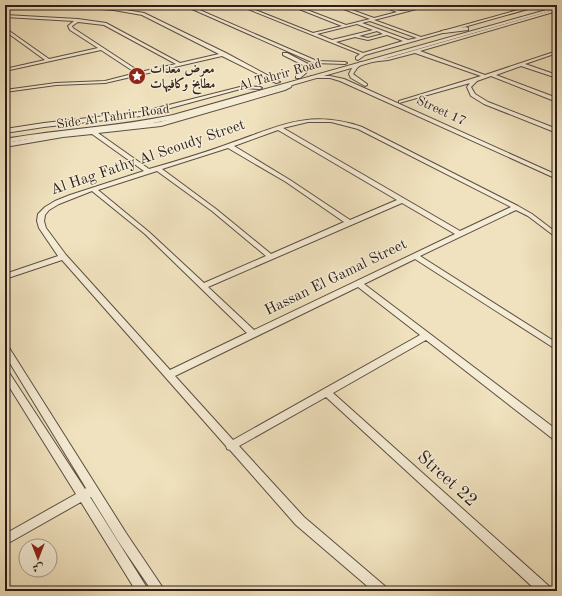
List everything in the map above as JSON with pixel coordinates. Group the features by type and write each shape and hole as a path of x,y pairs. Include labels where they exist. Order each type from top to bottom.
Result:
{"street":[{"path":"50,5 114,8 150,17 278,82"},
{"path":"179,5 267,45 308,66 318,66 316,62"},
{"path":"185,5 316,62 345,63"},
{"path":"240,5 363,54"},
{"path":"291,5 346,26"},
{"path":"335,5 374,19"},
{"path":"381,5 402,12"},
{"path":"313,34 428,5"},
{"path":"342,80 339,75 351,74 360,61 358,57 363,54 444,30 515,16 540,5"},
{"name":"Al Tahrir Road","path":"235,97 278,82 345,63 370,61 413,50 550,5"},
{"path":"413,50 464,34 530,18 557,9"},
{"name":"Al Tahrir Road","path":"515,16 557,9"},
{"path":"547,13 557,16"},
{"path":"5,16 78,20 97,22 112,26 181,64"},
{"path":"515,16 530,18"},
{"path":"78,20 70,26 71,29 140,74"},
{"path":"369,20 420,37"},
{"path":"357,23 406,41"},
{"path":"5,29 48,60"},
{"path":"333,41 378,30"},
{"path":"444,30 464,34"},
{"path":"356,36 368,39 388,34"},
{"name":"Al Tahrir Road","path":"5,136 52,127 146,117 218,101 290,84 415,43 464,34"},
{"path":"415,43 424,46"},
{"path":"402,47 484,76"},
{"path":"5,70 101,49"},
{"path":"401,102 475,80 556,52"},
{"path":"5,91 56,84 105,82 224,54"},
{"path":"520,64 557,77"},
{"path":"298,76 304,72 308,66"},
{"name":"Street 17","path":"351,74 362,84 557,172"},
{"path":"490,74 557,100"},
{"name":"Street 17","path":"313,77 330,77 342,80 557,177"},
{"path":"475,80 471,83 470,90 478,99 557,131"},
{"name":"Side Al Tahrir Road","path":"5,145 53,136 134,128 173,121 284,89 290,84"},
{"name":"Side Al Tahrir Road","path":"5,132 44,125 123,117 165,109 244,87 260,88"},
{"name":"Al Tahrir Road","path":"5,141 35,135 143,123 174,117 218,101"},
{"name":"Al Hag Fathy Al Seoudy Street","path":"382,591 300,521 231,446 45,236 40,228 40,219 45,209 58,201 158,170 279,128 313,120 350,124 516,207 530,215 557,236"},
{"path":"279,128 460,234"},
{"path":"93,132 149,172"},
{"path":"35,135 53,136"},
{"path":"229,146 288,181 350,223"},
{"path":"158,170 214,210 272,257"},
{"path":"93,189 147,233 253,334"},
{"path":"203,286 402,200"},
{"name":"Hassan El Gamal Street","path":"169,375 516,207"},
{"path":"415,256 557,347"},
{"path":"5,277 63,257"},
{"path":"358,283 557,436"},
{"path":"231,446 426,336"},
{"path":"5,348 93,490 159,591"},
{"path":"5,373 82,497 143,591"},
{"name":"Street 22","path":"326,392 546,591"},
{"path":"5,540 93,490"}],"place":[{"name":"معرض معدات مطابخ وكافيهات","path":"137,76"}]}
